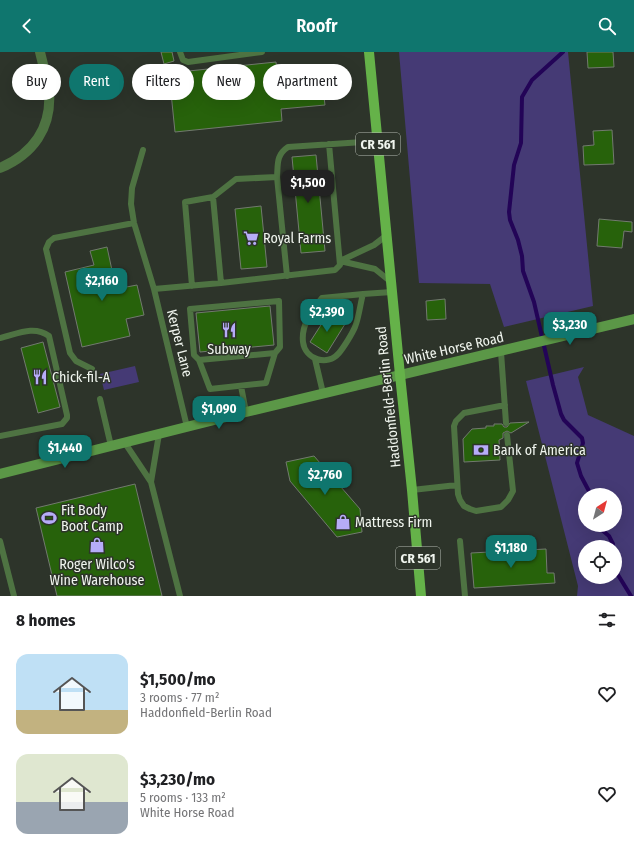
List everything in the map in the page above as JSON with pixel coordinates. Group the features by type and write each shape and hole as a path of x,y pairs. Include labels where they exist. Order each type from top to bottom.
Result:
{"main road":[{"name":"Haddonfield-Berlin Road","path":"369,52 421,596"},
{"name":"White Horse Road","path":"0,474 323,393 501,352 634,319"}],"street":[{"path":"0,168 18,159 33,146 40,137 46,124 49,108 49,90 40,52"}],"lane":[{"path":"180,52 183,60 188,62 262,52"},
{"path":"288,276 277,177 278,158 282,151 288,147 378,141"},
{"path":"154,289 335,270 340,265 340,261 329,144"},
{"name":"Kerper Lane","path":"143,150 132,188 131,204 134,223 154,289 188,427"},
{"path":"192,286 185,202 213,197 236,179 277,177"},
{"path":"213,197 221,283"},
{"path":"92,369 76,361 70,353 46,249 49,242 54,238 134,223"},
{"path":"340,261 374,245 387,235"},
{"path":"323,393 315,359 306,351 303,340 305,325 312,310 322,298 363,294 391,287 375,269 340,261"},
{"path":"315,359 329,360 339,354 355,327 363,294"},
{"path":"279,301 280,347 275,353 266,383 210,389 199,360 194,355 190,309 279,301"},
{"path":"0,338 31,330 40,331 49,336 67,418 62,424 0,436"},
{"path":"501,352 506,423"},
{"path":"199,360 275,353"},
{"path":"241,386 246,412"},
{"path":"100,399 111,446"},
{"path":"505,404 464,413 456,421 453,432 457,485 460,500 470,509 476,511 501,507 513,491 507,435"},
{"path":"151,482 159,434"},
{"path":"125,443 151,482 180,596"},
{"path":"412,490 457,485"},
{"path":"0,541 14,596"},
{"path":"460,541 464,596"}],"shaded area":[{"path":"399,52 568,52 593,306 504,327 490,284 419,283"},
{"path":"135,366 139,382 104,390 100,374"},
{"path":"584,367 578,377 588,415 634,436 634,596 577,596 578,586 526,381"}],"building":[{"path":"161,52 172,52 174,61 164,64"},
{"path":"587,52 613,52 614,67 588,68"},
{"path":"276,62 276,64 263,64 263,100 324,100 325,105 281,109 282,121 175,132 172,100 194,100 194,70 202,70 202,100 255,100 255,64"},
{"path":"612,130 614,164 584,165 583,146 594,145 593,131"},
{"name":"Royal Farms","path":"316,155 325,251 301,253 292,157"},
{"name":"Royal Farms","path":"261,206 267,267 241,269 235,209"},
{"path":"599,219 632,222 632,232 624,231 622,248 597,246"},
{"path":"107,247 116,289 137,285 144,315 126,319 130,336 82,347 65,272 94,265 90,251"},
{"path":"445,299 446,319 427,320 426,301"},
{"path":"270,306 274,345 200,352 196,313"},
{"path":"328,314 345,324 327,353 310,342"},
{"name":"Chick-fil-A","path":"43,342 60,407 38,413 21,348"},
{"name":"Bank of America","path":"529,422 511,433 507,431 503,433 503,438 499,440 500,460 464,462 463,439 472,429 486,428 486,426 494,426 494,424 502,424 504,427 507,427 510,423"},
{"path":"314,456 360,509 362,532 337,537 290,481 286,462"},
{"path":"135,484 162,596 57,596 36,508"},
{"path":"546,549 547,573 554,573 555,583 474,588 471,553"}],"waterway":[{"path":"563,52 532,80 522,97 521,143 514,165 509,212 510,220 518,240 522,256 523,271 534,302 561,414 564,420 582,438 583,443 577,463 581,476 587,488"},
{"path":"604,532 611,540"},
{"path":"622,581 631,596"}],"place":[{"name":"Royal Farms","path":"251,238"},
{"name":"Subway","path":"229,330"},
{"name":"Chick-fil-A","path":"40,377"},
{"name":"Bank of America","path":"481,450"},
{"name":"Fit Body Boot Camp","path":"49,518"},
{"name":"Mattress Firm","path":"343,522"},
{"name":"Roger Wilco's Wine Warehouse","path":"97,545"}]}
